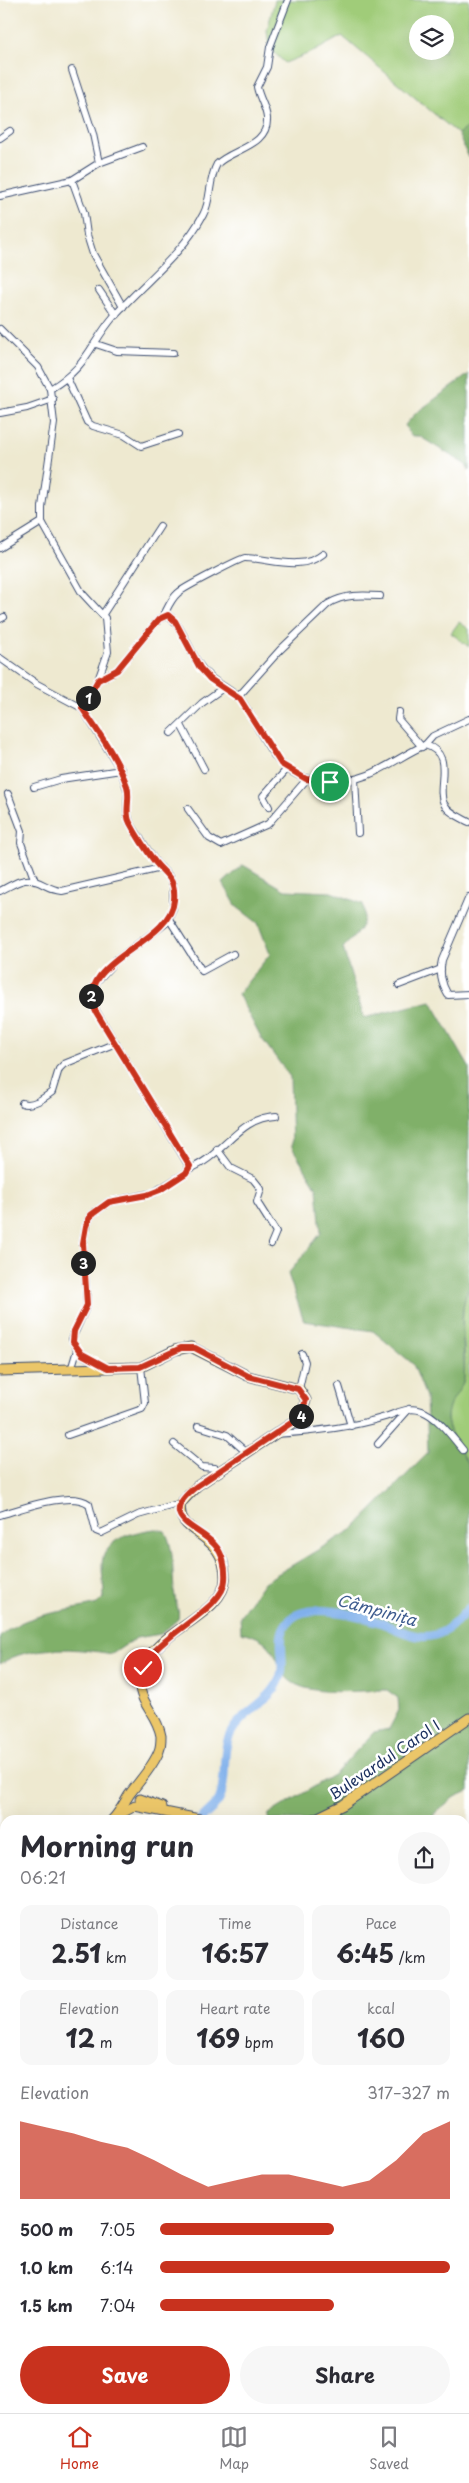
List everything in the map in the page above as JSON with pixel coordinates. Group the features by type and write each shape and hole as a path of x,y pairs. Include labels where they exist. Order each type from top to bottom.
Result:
{"main road":[{"path":"0,1371 140,1367 175,1350 191,1347 248,1376 298,1389 306,1400 304,1412 296,1421 246,1452 188,1493 180,1503 180,1514 187,1525 214,1544 221,1554 225,1584 215,1602 165,1639 146,1659 141,1677 140,1694 158,1728 161,1741 156,1757 140,1781 134,1800 117,1815"},
{"name":"Bulevardul Carol I","path":"322,1815 343,1805 469,1718"},
{"path":"134,1800 182,1815"}],"street":[{"path":"50,389 81,366 116,315 161,271 203,216 217,164 256,141 265,128 267,115 258,87 267,67 270,47 288,0"},
{"path":"72,70 93,134 99,163"},
{"path":"0,138 10,131"},
{"path":"0,196 72,180 99,163 142,147"},
{"path":"72,180 84,213 87,236 93,254 123,307"},
{"path":"99,290 116,315"},
{"path":"0,329 38,367 50,389 53,400 54,423 42,507 42,522 82,592 103,614 107,624 108,652 98,680 82,708"},
{"path":"96,344 117,351 173,353"},
{"path":"67,378 84,417 93,426 124,436 141,446 178,434"},
{"path":"0,413 27,408 53,400"},
{"path":"0,548 42,522"},
{"path":"103,614 160,526"},
{"path":"98,680 117,670 164,615 171,600 179,592 218,572 239,558 289,564 312,560 323,554"},
{"path":"238,697 280,650 328,604 337,598 349,596 380,596"},
{"path":"164,615 170,616 175,621 200,668 223,688 238,697 274,755 287,769 306,779 330,782 369,775 424,746 433,736 469,719"},
{"path":"0,658 37,684 82,708 121,770 128,792 127,811 130,822 161,868 168,875 174,889 173,908 169,919 161,928 115,961 93,988 91,995 93,1006 188,1161 189,1168"},
{"path":"171,733 202,703 223,688"},
{"path":"398,712 398,719 424,746 439,755 442,762 442,796 445,805 453,813 469,822"},
{"path":"181,725 204,769"},
{"path":"269,807 263,796 287,769"},
{"path":"34,786 61,779 121,770"},
{"path":"188,809 209,838 221,845 268,824 306,779"},
{"path":"355,779 358,833"},
{"path":"8,794 22,831 21,843 35,881"},
{"path":"0,891 19,882 35,881 51,889 62,891 161,868"},
{"path":"469,897 442,960 441,970 443,984 448,995 469,994"},
{"path":"169,919 202,971 233,954"},
{"path":"399,985 441,970"},
{"path":"22,1103 27,1105 34,1103 52,1092 59,1069 64,1064 116,1043"},
{"path":"71,1370 77,1350 73,1335 87,1305 83,1243 86,1226 91,1215 109,1202 153,1193 186,1173 189,1168 198,1164 250,1122 276,1116"},
{"path":"217,1149 231,1168 253,1179 261,1190 257,1202 276,1232 272,1244"},
{"path":"77,1350 108,1368"},
{"path":"298,1389 304,1367 302,1354"},
{"path":"68,1435 142,1409 145,1403 140,1367"},
{"path":"339,1386 351,1426"},
{"path":"378,1444 409,1409"},
{"path":"274,1434 319,1431 351,1426 409,1409 428,1414 463,1450"},
{"path":"198,1426 228,1434 246,1452"},
{"path":"174,1444 202,1467 214,1468 218,1472"},
{"path":"0,1515 59,1500 87,1502 96,1530 101,1534 138,1515 180,1503"}],"green space":[{"path":"275,0 469,0 469,126 458,134 342,36 315,51 285,63 269,48 267,30"},
{"path":"469,126 469,158 458,134"},
{"path":"469,374 469,470 466,465 419,436 411,436 405,425 416,413"},
{"path":"459,622 469,629 469,647 451,633"},
{"path":"243,865 285,890 331,892 363,904 363,924 343,948 364,1018 431,1001 469,1067 469,1288 465,1298 462,1320 464,1378 448,1411 447,1422 469,1469 469,1791 453,1798 434,1815 269,1815 335,1774 374,1732 389,1729 399,1710 398,1698 387,1690 335,1692 308,1689 297,1685 287,1678 266,1643 241,1632 240,1616 264,1582 353,1529 428,1453 426,1397 413,1364 373,1331 304,1321 288,1274 321,1233 317,1188 292,1147 290,1077 260,1036 238,994 270,954 258,923 237,907 223,883"},
{"path":"469,1288 469,1466 452,1435 447,1412 464,1379 463,1309"},
{"path":"155,1529 165,1531 171,1547 175,1597 179,1613 178,1619 161,1634 136,1638 112,1654 70,1649 40,1650 25,1653 0,1664 0,1637 10,1629 33,1618 97,1604 104,1597 102,1566 103,1556 107,1549 121,1538"}],"waterway":[{"name":"Câmpinița","path":"205,1815 220,1798 224,1781 226,1747 232,1731 244,1717 272,1692 281,1675 281,1637 286,1624 292,1618 309,1611 332,1611 367,1618 416,1636 430,1636 447,1629 469,1608"}],"route":[{"path":"143,1668 146,1659 157,1646 215,1602 224,1590 224,1565 221,1554 210,1540 187,1525 182,1519 180,1503 183,1498 246,1452 296,1421 304,1412 306,1400 302,1392 294,1387 248,1376 195,1348 181,1348 140,1367 108,1368 87,1358 77,1350 72,1339 87,1305 82,1253 86,1226 91,1215 95,1210 109,1202 147,1195 160,1190 186,1173 190,1166 93,1006 91,995 97,981 115,961 166,923 173,908 174,889 168,875 156,863 130,822 127,811 129,796 119,764 82,708 98,680 117,670 159,619 164,615 168,615 175,621 200,668 210,679 240,699 281,764 306,779 330,782"}]}
